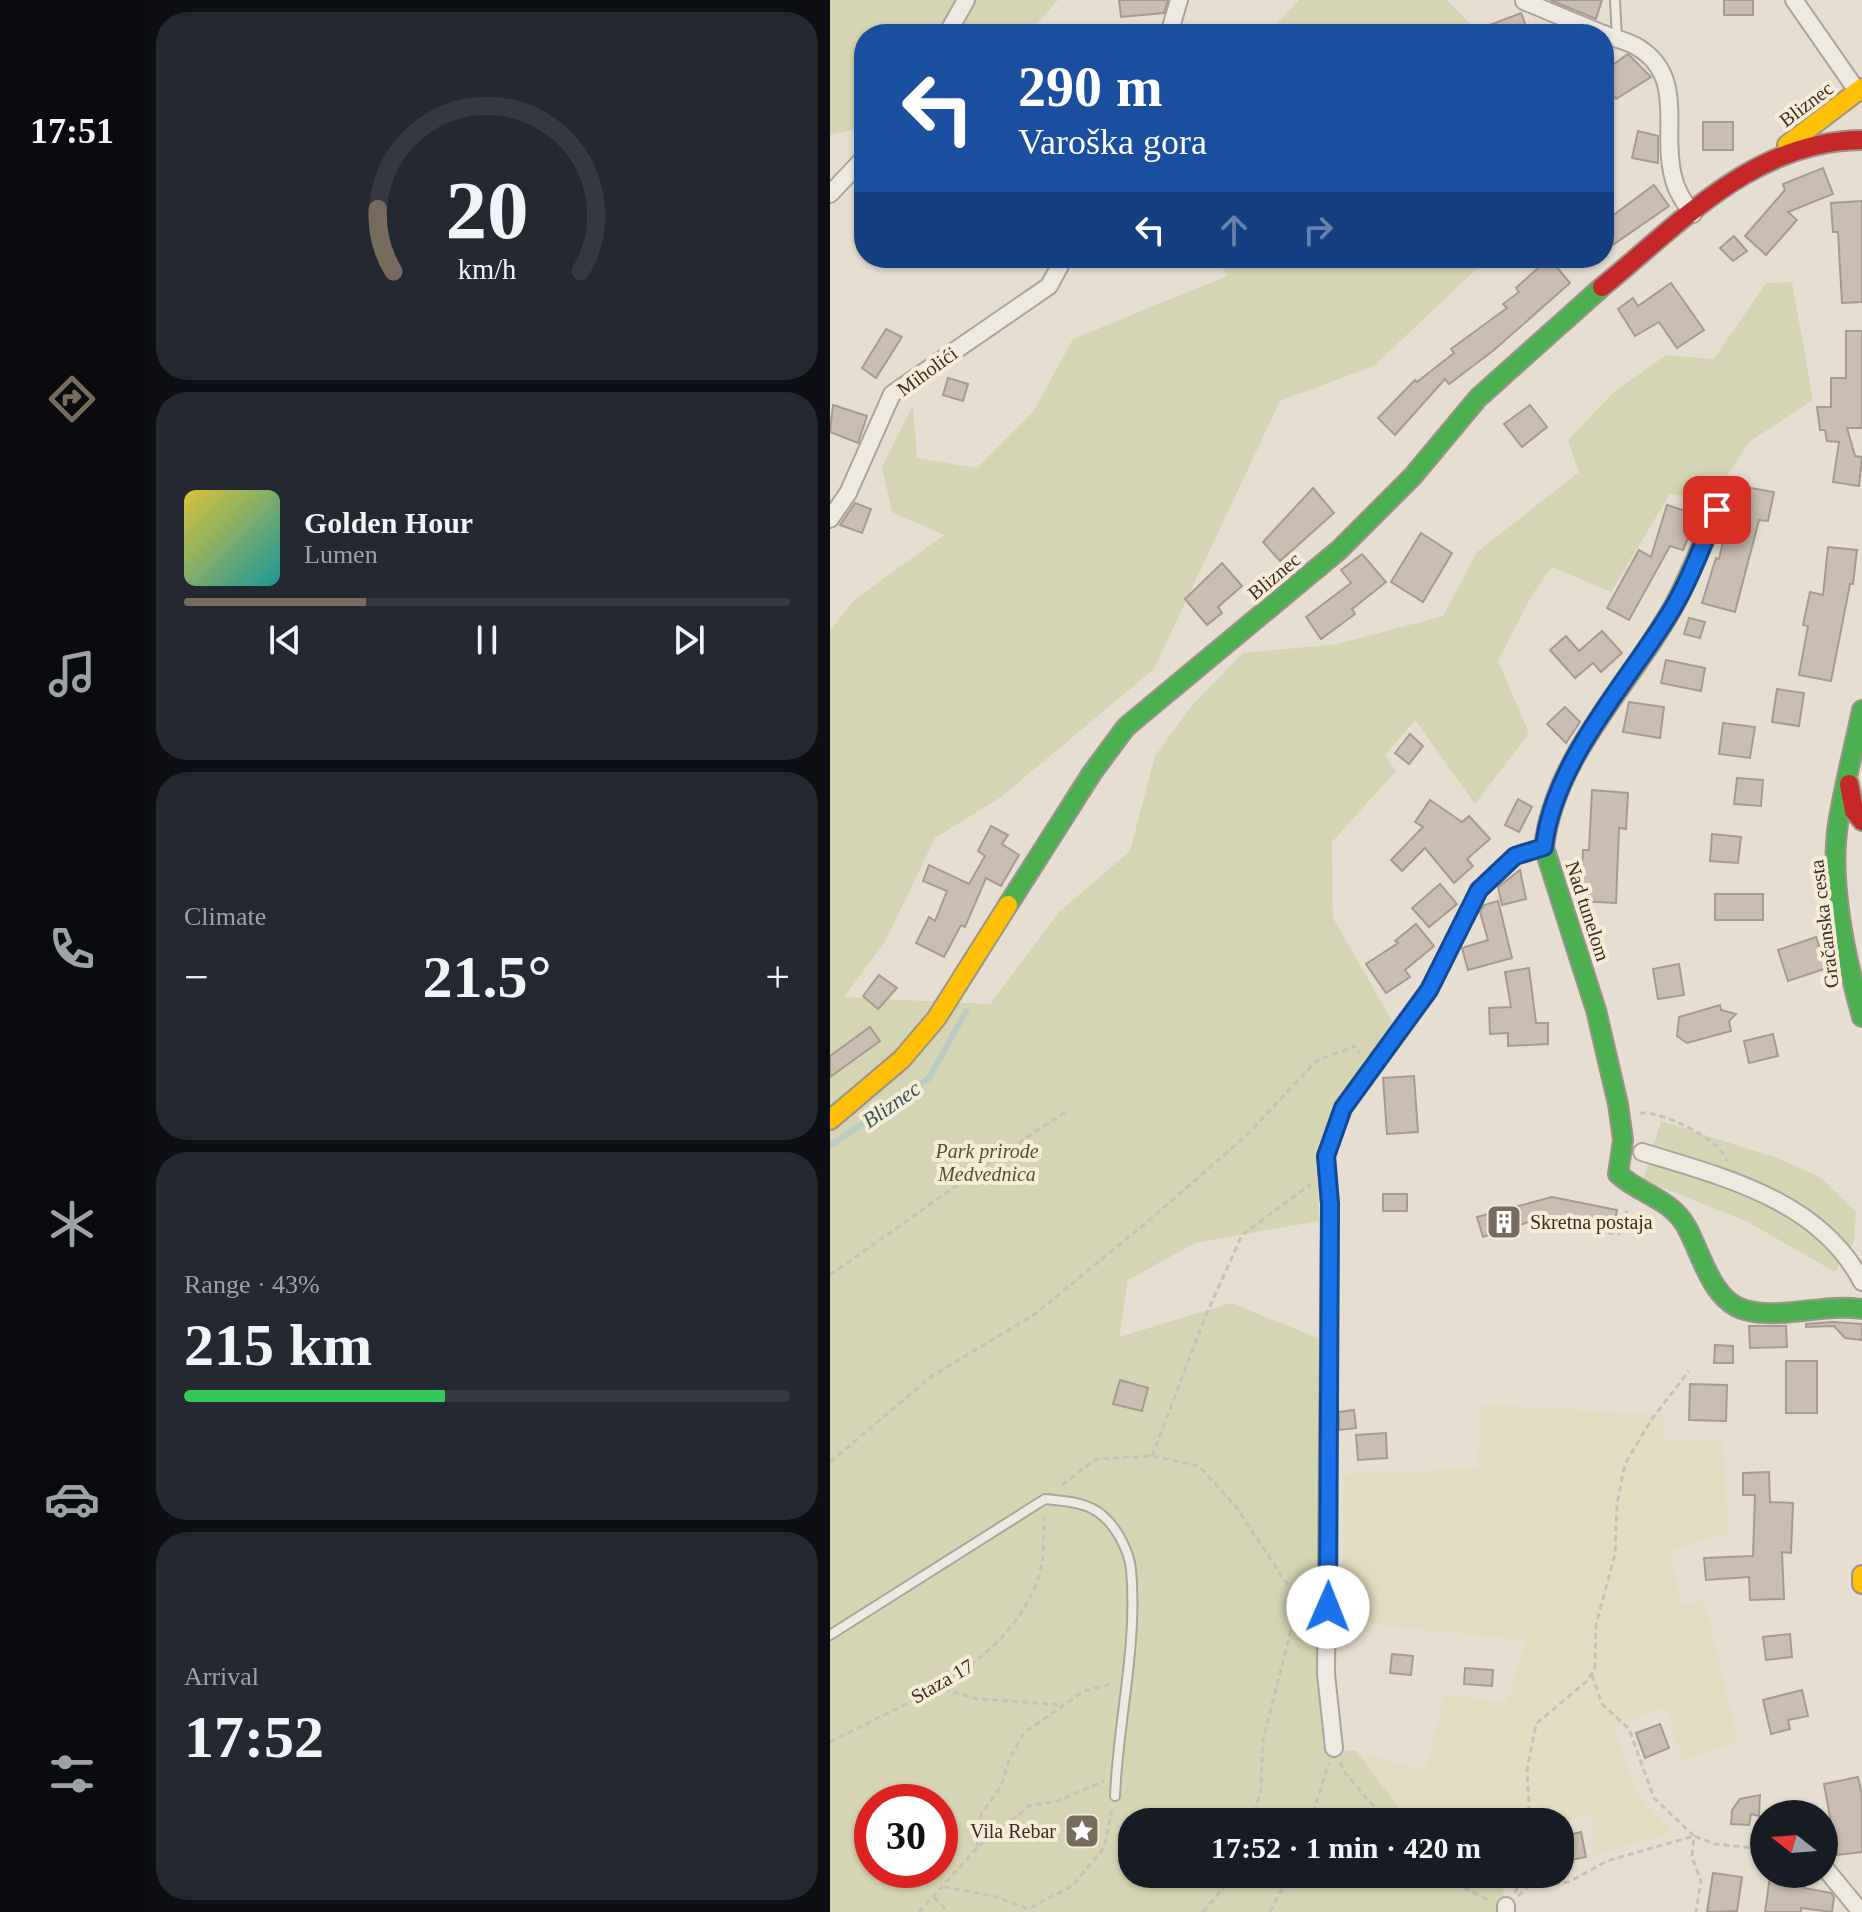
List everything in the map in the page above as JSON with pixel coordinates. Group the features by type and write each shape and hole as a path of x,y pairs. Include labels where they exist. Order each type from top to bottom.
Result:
{"main road":[{"name":"Bliznec","path":"830,1120 902,1059 936,1019 1092,773 1126,727 1339,550 1413,476 1478,398 1574,309 1693,214 1860,90"},
{"name":"Bliznec","path":"1775,154 1813,142 1862,140"},
{"path":"1544,847 1551,812 1567,777 1593,730 1677,601 1717,510"},
{"name":"Gračanska cesta","path":"1861,720 1838,825 1836,856 1848,967 1862,1017"},
{"name":"Gračanska cesta","path":"1848,778 1854,811 1862,821"},
{"path":"1836,856 1848,838 1862,833"},
{"name":"Nad tunelom","path":"1544,847 1596,1010 1598,1037 1621,1115 1624,1139 1618,1174 1678,1214 1720,1293 1733,1306 1755,1311 1835,1307 1862,1309"},
{"path":"1862,1575 1862,1584"}],"street":[{"path":"953,24 966,0"},
{"path":"1172,24 1179,0"},
{"path":"1794,0 1860,90"},
{"path":"1524,1 1546,5 1584,24"},
{"path":"1614,38 1637,46 1657,63 1666,77 1672,173 1679,193 1693,214"},
{"path":"830,194 854,169"},
{"name":"Miholići","path":"830,519 848,493 892,394 1049,286 1059,268"},
{"name":"Nad tunelom","path":"1334,1748 1326,1674 1330,1204 1325,1174 1336,1122 1429,990 1479,890 1515,856 1544,847"},
{"path":"1642,1152 1733,1182 1777,1201 1817,1225 1850,1261 1862,1282"},
{"path":"1838,1884 1861,1912"}],"lane":[{"path":"1610,24 1615,0"},
{"path":"830,1635 1045,1499 1078,1503 1102,1515 1122,1540 1131,1567 1127,1680 1115,1796"}],"path":[{"path":"830,1462 932,1376 1035,1314 1141,1228 1249,1133 1316,1061 1355,1046 1372,1069"},
{"path":"830,1275 909,1222 983,1165 1067,1111"},
{"path":"1621,1115 1661,1113 1713,1142 1725,1154 1733,1182"},
{"path":"1152,1456 1206,1315 1242,1235 1325,1174"},
{"path":"1548,1227 1619,1234 1622,1224"},
{"path":"1689,1371 1644,1429 1625,1464 1617,1504 1615,1554 1596,1625 1592,1675 1602,1704 1629,1729 1654,1798 1694,1836 1715,1844 1750,1848"},
{"path":"1045,1499 1096,1459 1152,1456 1199,1466 1237,1508 1293,1593 1308,1592 1327,1585"},
{"name":"Staza 17","path":"830,1742 934,1687 983,1657 1017,1620 1040,1571 1045,1499"},
{"path":"1256,1808 1261,1787 1263,1740 1291,1630 1327,1585"},
{"path":"1529,1808 1527,1770 1536,1724 1592,1675"},
{"path":"977,1848 981,1815 1001,1786 1009,1760 1024,1733 1084,1691 1127,1680"},
{"path":"934,1687 978,1699 1064,1705"},
{"path":"1315,1808 1334,1748"},
{"path":"1334,1748 1345,1773 1375,1808"},
{"path":"958,1870 977,1848 1029,1806 1058,1801 1099,1781 1116,1781"},
{"path":"950,1888 994,1896 1028,1909 1072,1886 1104,1848 1115,1796"},
{"path":"1461,1888 1506,1909 1529,1886 1569,1882 1607,1861 1694,1836"},
{"path":"1694,1836 1692,1857 1701,1881 1696,1912"},
{"path":"919,1912 943,1888"},
{"path":"1203,1912 1223,1888"},
{"path":"1270,1912 1283,1888"},
{"path":"934,1897 948,1912"}],"shaded area":[{"path":"1481,1404 1665,1415 1665,1440 1723,1440 1728,1534 1670,1550 1681,1604 1705,1601 1738,1741 1683,1761 1665,1706 1615,1729 1639,1798 1672,1832 1594,1857 1592,1815 1574,1819 1574,1808 1399,1808 1356,1751 1426,1770 1445,1693 1507,1703 1527,1641 1342,1621 1344,1474 1477,1468"}],"green space":[{"path":"830,0 1058,0 1037,24 854,24 854,129 830,135"},
{"path":"1299,0 1447,0 1470,24 1276,24"},
{"name":"Park prirode Medvednica","path":"1222,268 1477,268 1374,366 1280,401 1154,669 1001,797 935,838 885,942 844,997 990,1004 1060,911 1130,851 1155,756 1193,704 1243,653 1337,644 1443,616 1477,552 1579,472 1568,440 1615,391 1666,355 1714,359 1766,283 1792,282 1813,400 1749,442 1712,499 1670,494 1611,592 1552,567 1532,595 1498,661 1529,733 1475,804 1415,720 1385,755 1396,771 1332,842 1333,918 1397,1029 1340,1099 1317,1157 1319,1221 1195,1243 1128,1280 1119,1337 1231,1303 1318,1338 1323,1748 1356,1751 1399,1808 1118,1808 1118,1888 1503,1888 1504,1912 830,1912 830,631 854,600 944,535 892,512 882,467 913,405 917,458 977,468 1033,412 1073,339 1227,276"},
{"path":"1661,1121 1777,1158 1820,1177 1856,1212 1854,1242 1835,1272 1748,1222 1643,1180"}],"building":[{"path":"1119,0 1168,0 1164,13 1121,17"},
{"path":"1550,0 1602,0 1596,19"},
{"path":"1724,0 1753,0 1753,15 1724,15"},
{"path":"1521,13 1525,24 1492,24"},
{"path":"1628,54 1651,77 1616,99 1614,64"},
{"path":"1703,122 1733,122 1733,150 1703,150"},
{"path":"1638,131 1658,136 1658,163 1632,158"},
{"path":"1823,168 1833,194 1788,212 1797,220 1766,255 1745,236 1785,190 1783,184"},
{"path":"1654,185 1669,206 1614,244 1614,215"},
{"path":"1862,201 1862,302 1842,303 1838,232 1833,232 1831,203"},
{"path":"1734,236 1747,251 1733,261 1720,248"},
{"path":"1538,268 1557,268 1570,283 1494,350 1449,384 1445,379 1395,435 1378,418 1415,380 1417,382 1454,353 1451,349 1507,308 1503,304 1519,292 1516,288"},
{"path":"1671,283 1704,330 1677,348 1659,322 1635,336 1618,309 1633,298 1638,306"},
{"path":"886,329 902,337 876,378 862,368"},
{"path":"1846,331 1862,331 1862,428 1847,428 1855,456 1862,457 1859,486 1833,482 1839,442 1827,441 1825,430 1820,430 1817,407 1831,407 1831,378 1846,378"},
{"path":"948,378 968,384 963,401 943,395"},
{"path":"833,405 867,416 858,443 830,432"},
{"path":"1530,405 1547,427 1522,447 1504,424"},
{"path":"1745,487 1774,492 1768,521 1759,520 1735,612 1702,603 1716,558 1719,559 1727,525 1737,527"},
{"path":"1313,488 1334,513 1280,561 1263,542"},
{"path":"855,503 871,509 862,533 840,525"},
{"path":"1667,505 1698,515 1683,550 1670,546 1629,620 1607,608 1639,550 1651,557"},
{"path":"1421,533 1452,553 1423,602 1391,582"},
{"path":"1828,547 1857,550 1853,584 1850,584 1831,681 1799,675 1808,626 1803,625 1810,592 1823,595"},
{"path":"1362,554 1386,582 1352,609 1355,614 1321,639 1306,617 1351,583 1341,570"},
{"path":"1222,563 1242,586 1218,607 1222,613 1207,625 1185,599"},
{"path":"1689,618 1705,622 1700,638 1684,634"},
{"path":"1602,631 1622,653 1601,672 1593,663 1575,678 1550,650 1566,636 1579,651"},
{"path":"1666,660 1705,668 1701,691 1661,683"},
{"path":"1777,689 1804,693 1799,726 1772,722"},
{"path":"1629,702 1664,707 1660,738 1623,732"},
{"path":"1565,707 1580,722 1566,743 1547,724"},
{"path":"1723,723 1755,727 1750,758 1719,754"},
{"path":"1410,734 1423,746 1409,764 1395,753"},
{"path":"1737,778 1763,780 1761,806 1734,804"},
{"path":"1592,790 1628,793 1626,829 1619,828 1616,903 1580,901 1583,850 1589,850"},
{"path":"1518,799 1532,807 1519,832 1505,825"},
{"path":"1430,800 1462,822 1469,816 1490,839 1467,859 1473,866 1454,883 1425,848 1402,871 1391,860 1423,827 1415,822"},
{"path":"991,826 1008,835 1002,844 1019,855 1001,886 986,878 965,927 961,925 944,957 916,943 929,917 935,921 947,891 923,881 929,865 969,884 985,856 978,851"},
{"path":"1712,834 1741,837 1738,863 1710,861"},
{"path":"1520,870 1526,899 1502,905 1498,887"},
{"path":"1440,884 1457,904 1429,927 1412,908"},
{"path":"1715,894 1763,894 1763,920 1715,920"},
{"path":"1498,901 1512,958 1468,970 1462,948 1488,940 1480,912 1484,905"},
{"path":"1416,924 1434,946 1405,970 1410,977 1386,993 1366,964 1398,943 1395,941"},
{"path":"1816,937 1827,968 1788,981 1778,950"},
{"path":"1679,964 1684,995 1658,999 1653,969"},
{"path":"1529,968 1536,1023 1548,1023 1548,1044 1508,1046 1508,1033 1490,1034 1489,1008 1511,1007 1505,972"},
{"path":"879,975 897,988 878,1009 863,996"},
{"path":"1720,1005 1721,1010 1736,1014 1729,1021 1731,1031 1687,1043 1677,1036 1679,1017"},
{"path":"870,1027 880,1041 830,1077 830,1056"},
{"path":"1773,1034 1778,1056 1749,1063 1744,1041"},
{"path":"1414,1076 1418,1132 1387,1134 1383,1078"},
{"path":"1383,1194 1407,1194 1407,1211 1383,1211"},
{"name":"Skretna postaja","path":"1552,1197 1617,1210 1614,1228 1547,1216 1483,1237 1477,1217"},
{"path":"1806,1324 1862,1324 1862,1340 1845,1338 1834,1326 1806,1327"},
{"path":"1749,1326 1786,1326 1787,1347 1750,1348"},
{"path":"1715,1345 1733,1346 1733,1363 1714,1363"},
{"path":"1786,1361 1817,1361 1817,1413 1786,1413"},
{"path":"1120,1380 1148,1388 1142,1411 1113,1404"},
{"path":"1690,1384 1727,1385 1726,1421 1689,1420"},
{"path":"1354,1410 1356,1428 1339,1430 1339,1412"},
{"path":"1386,1433 1387,1458 1358,1460 1356,1435"},
{"path":"1769,1472 1770,1502 1793,1503 1791,1553 1782,1552 1784,1599 1750,1600 1749,1577 1706,1580 1704,1558 1753,1556 1755,1495 1743,1495 1743,1473"},
{"path":"1790,1634 1792,1657 1766,1660 1763,1637"},
{"path":"1392,1654 1413,1656 1411,1675 1390,1673"},
{"path":"1465,1668 1493,1670 1492,1686 1464,1684"},
{"path":"1802,1690 1808,1716 1788,1720 1790,1729 1771,1734 1763,1700"},
{"path":"1660,1724 1669,1748 1645,1758 1636,1733"},
{"path":"1858,1777 1862,1795 1862,1852 1838,1855 1838,1800 1827,1800 1824,1784"},
{"path":"1760,1795 1760,1800 1750,1800 1749,1825 1731,1824 1732,1810 1740,1799"},
{"path":"1581,1832 1586,1857 1574,1859 1574,1834"},
{"path":"1713,1873 1742,1877 1737,1911 1707,1912"},
{"path":"1768,1888 1804,1888 1831,1893 1834,1897 1832,1912 1801,1908 1801,1912 1765,1912"}],"waterway":[{"name":"Bliznec","path":"830,1146 929,1078 966,1011"}],"traffic: fast":[{"path":"1008,905 1092,773 1126,727 1339,550 1413,476 1478,398 1602,287"},
{"path":"1717,510 1677,600 1599,718 1564,780 1551,813 1544,847 1596,1010 1618,1104 1623,1140 1618,1174 1680,1217 1715,1286 1733,1305 1759,1313 1862,1309"},
{"path":"1862,710 1846,781 1836,847 1837,896 1850,971 1862,1017"}],"traffic: slow":[{"path":"1787,145 1862,88"},
{"path":"830,1120 902,1059 936,1019 1008,905"},
{"path":"1862,1575 1862,1584"}],"traffic: jam":[{"path":"1602,287 1691,212 1753,170 1787,154 1823,144 1862,140"},
{"path":"1849,784 1854,811 1862,821"}],"place":[{"name":"Skretna postaja","path":"1504,1222"},
{"name":"Vila Rebar","path":"1082,1831"}],"route":[{"path":"1328,1607 1330,1204 1325,1174 1329,1140 1352,1093 1387,1051 1429,990 1479,890 1515,856 1544,847 1551,812 1567,777 1614,696 1677,601 1717,510"}]}
